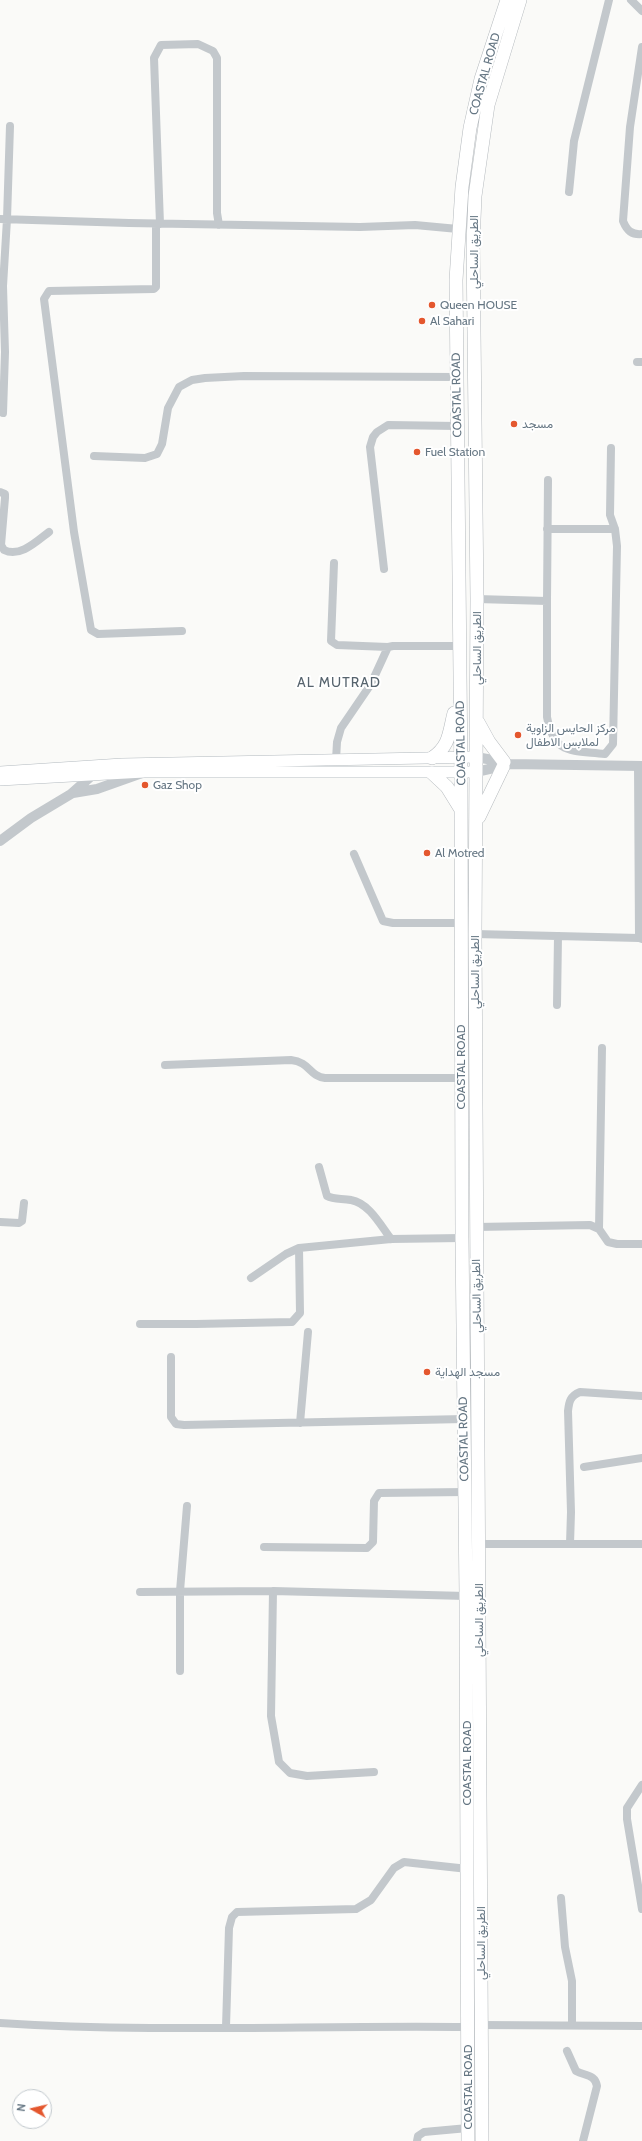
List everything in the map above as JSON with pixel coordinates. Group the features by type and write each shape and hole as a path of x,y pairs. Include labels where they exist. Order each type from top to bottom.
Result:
{"highway":[{"name":"COASTAL ROAD","path":"468,2134 468,1869 461,1078 461,757 456,280 458,229 462,187 474,107 507,0"},
{"name":"الطريق الساحلي","path":"482,2141 475,934 477,822 477,599 473,243 475,196 488,105 520,0"},
{"path":"432,758 445,746 450,736 456,708 460,700"},
{"path":"477,719 492,747 506,764 477,822"},
{"path":"432,773 447,787 461,810"}],"main road":[{"path":"0,772 98,770 336,760 476,757"},
{"path":"0,780 98,770 144,772 476,772"}],"street":[{"path":"569,192 574,141 609,0"},
{"path":"633,1 642,11"},
{"path":"182,631 98,634 91,630 74,532 44,299 49,290 154,290 156,287 158,224 154,58 161,45 198,44 213,51 217,58 217,213 219,225"},
{"path":"642,47 630,127 623,222 627,230 636,235 642,234"},
{"path":"3,413 5,352 3,286 4,219 10,126"},
{"path":"4,219 158,224 360,227 416,224 458,229"},
{"path":"94,456 145,458 157,454 162,444 168,408 179,387 192,380 244,376 456,377"},
{"path":"384,569 370,447 373,437 388,425 457,426"},
{"path":"548,480 546,678 547,717 550,733 558,745 572,750 604,754 613,744 618,546 615,529 610,515 611,448"},
{"path":"0,492 5,494 1,545 4,550 12,552 28,548 49,532"},
{"path":"547,529 615,529"},
{"path":"334,563 331,641 337,645 388,647 459,646"},
{"path":"477,599 547,601"},
{"path":"336,760 337,742 341,728 371,684 388,647"},
{"path":"475,934 641,938 640,766 506,764 476,757"},
{"path":"476,772 506,764"},
{"path":"0,841 31,818 71,794 98,770"},
{"path":"71,794 97,789 118,781 134,778 144,772"},
{"path":"354,854 383,921 393,923 461,923"},
{"path":"557,1005 558,936"},
{"path":"602,1048 599,1229 604,1238 612,1243 642,1244"},
{"path":"165,1065 291,1060 303,1062 318,1077 325,1078 394,1076 461,1078"},
{"path":"319,1168 327,1196 330,1198 352,1200 362,1204 391,1239"},
{"path":"0,1222 19,1223 22,1221 24,1203"},
{"path":"476,1227 590,1225 599,1229"},
{"path":"251,1278 286,1254 299,1248 391,1239 462,1238"},
{"path":"140,1324 292,1322 300,1313 299,1248"},
{"path":"300,1423 308,1332"},
{"path":"171,1357 171,1417 176,1424 464,1419"},
{"path":"570,1544 571,1512 569,1400 574,1394 580,1392 642,1396"},
{"path":"584,1468 642,1458"},
{"path":"264,1547 367,1548 373,1542 374,1501 379,1493 465,1492"},
{"path":"180,1671 180,1592 187,1506"},
{"path":"478,1544 642,1544"},
{"path":"140,1592 273,1591 466,1596"},
{"path":"273,1591 270,1716 279,1762 290,1773 307,1776 374,1772"},
{"path":"642,1785 627,1808 627,1819 642,1909"},
{"path":"226,2027 229,1928 232,1917 237,1912 356,1909 371,1900 394,1868 404,1862 468,1869"},
{"path":"561,1898 565,1947 572,1981 572,2025"},
{"path":"0,2023 109,2028 468,2027"},
{"path":"481,2025 642,2026"},
{"path":"567,2051 576,2071 591,2076 596,2080 597,2086 583,2141"},
{"path":"417,2141 418,2136 424,2132 468,2134"}],"place":[{"name":"Queen HOUSE","path":"432,305"},
{"name":"Al Sahari","path":"422,321"},
{"name":"مسجد","path":"514,424"},
{"name":"Fuel Station","path":"417,452"},
{"name":"مركز الحايس الزاوية لملابس الاطفال","path":"518,735"},
{"name":"Gaz Shop","path":"145,785"},
{"name":"Al Motred","path":"427,853"},
{"name":"مسجد الهداية","path":"427,1372"}],"district":[{"name":"AL MUTRAD","path":"339,683"}]}
